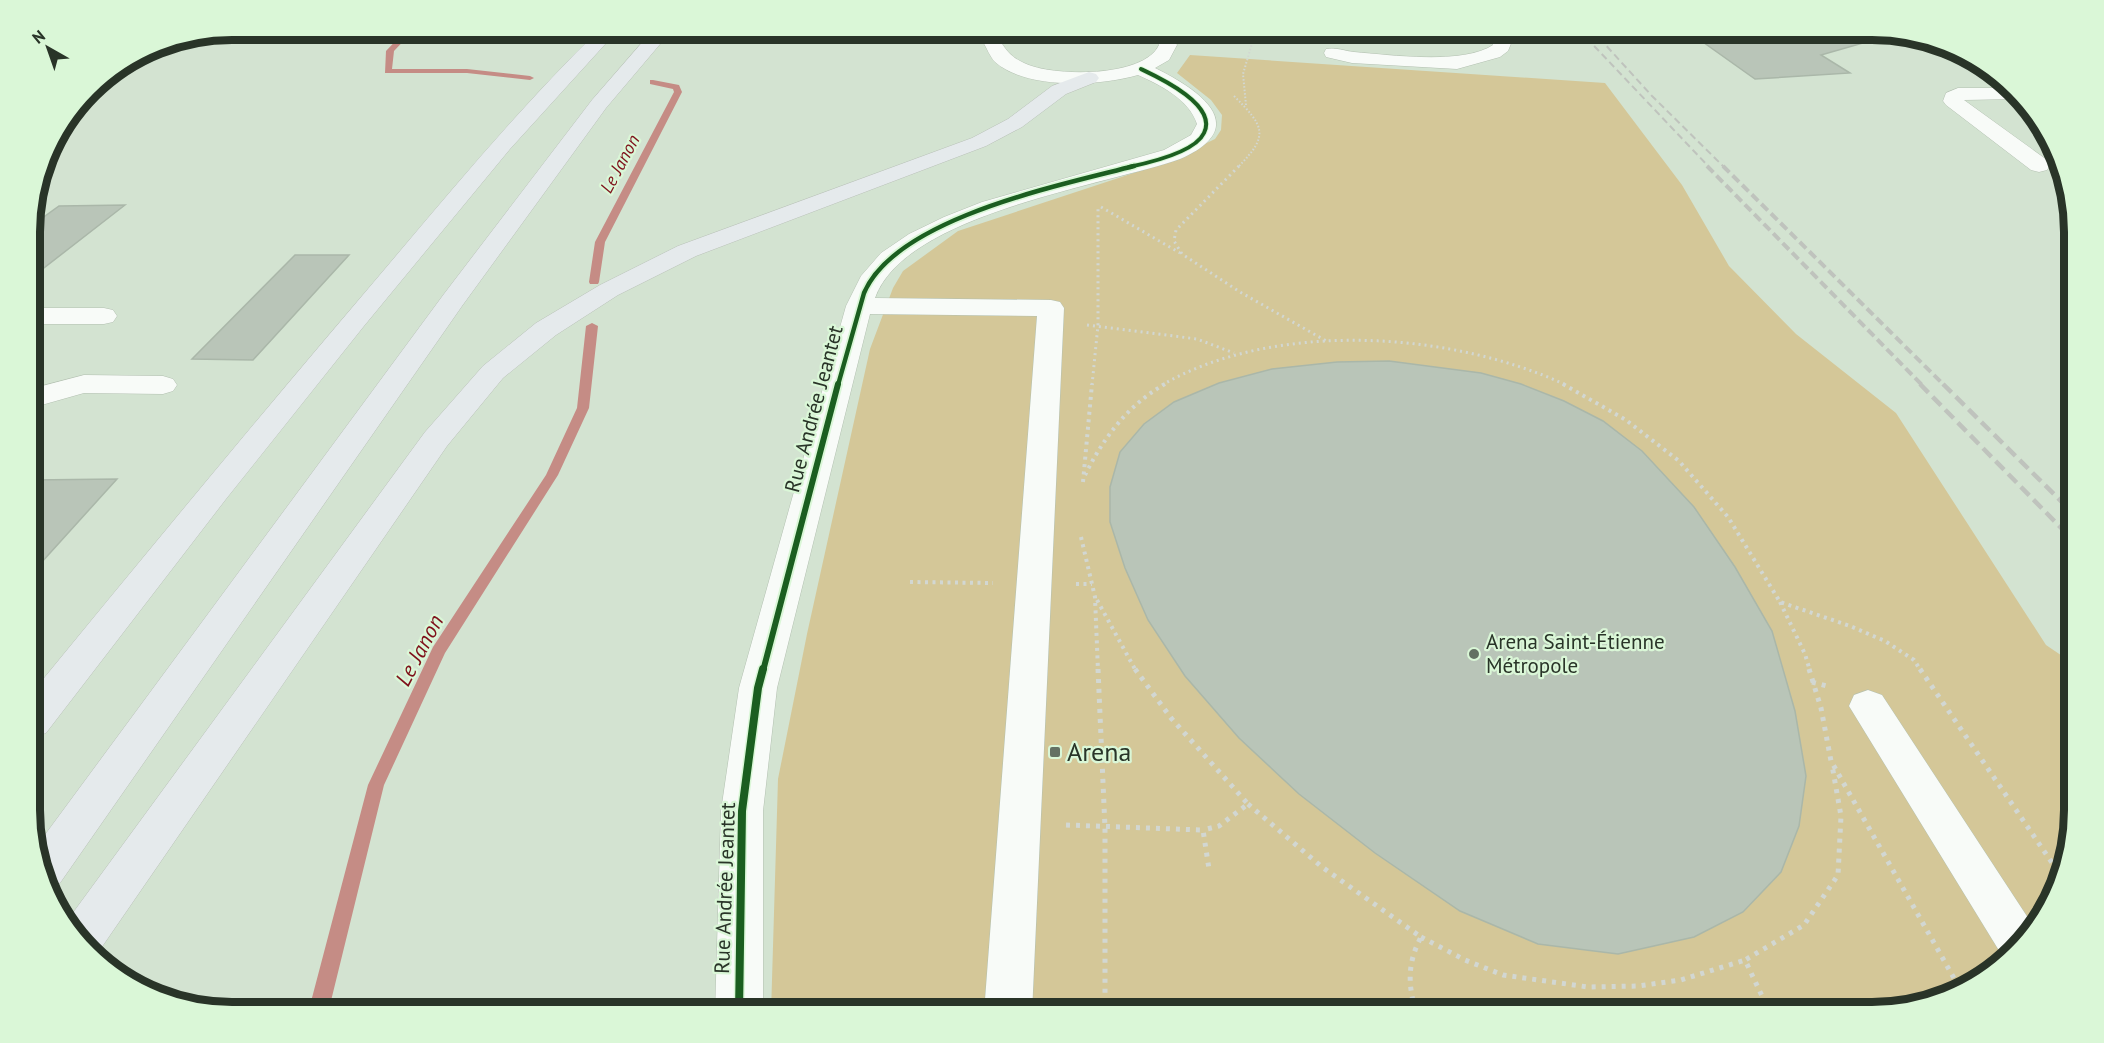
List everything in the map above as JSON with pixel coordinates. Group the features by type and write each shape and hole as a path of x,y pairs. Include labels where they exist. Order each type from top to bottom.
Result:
{"highway":[{"path":"40,712 193,518 360,314 518,126 599,41"},
{"path":"48,864 453,300 599,104 654,41"},
{"path":"85,933 436,439 493,372 546,329 628,280 687,251 979,142 1015,123 1059,90 1089,78"}],"street":[{"path":"993,41 994,52 1005,62 1048,75 1089,78 1140,69 1163,56 1168,45 1166,40"},
{"path":"1333,53 1352,57 1457,63 1493,53 1502,47 1503,40"},
{"name":"Rue Andrée Jeantet","path":"739,1002 742,811 758,688 859,306 870,280 893,256 927,234 967,215 1018,198 1156,160 1191,145 1204,135 1208,123 1203,109 1169,84 1140,69"},
{"path":"2004,94 1958,94 1953,97 1953,101 2039,165"},
{"path":"859,306 1051,316 1009,1002"},
{"path":"41,316 104,316"},
{"path":"41,395 84,384 163,385"},
{"path":"1868,706 2015,938"}],"path":[{"path":"1246,106 1242,65 1252,40"},
{"path":"1182,254 1174,240 1176,230 1246,159 1258,143 1260,130 1255,117 1230,93"},
{"path":"1083,485 1098,325 1098,205 1182,254 1240,292 1329,343"},
{"path":"1051,316 1197,339 1234,353"},
{"path":"1085,475 1099,446 1122,418 1149,393 1192,369 1234,353 1276,346 1376,342 1428,347 1472,354 1515,365 1584,393 1662,446 1697,479 1742,536 1780,602 1805,654 1821,708 1841,816 1838,875 1804,925 1745,960 1681,980 1638,986 1588,987 1503,975 1466,960 1421,937 1322,867 1248,804 1204,756 1149,689 1120,645 1095,597"},
{"path":"1080,526 1095,597 1105,828 1105,1002"},
{"path":"1780,602 1882,639 1901,648 1914,660 2055,866"},
{"path":"1831,761 1957,983"},
{"path":"1020,821 1105,828 1203,830 1219,826 1248,804"},
{"path":"1203,830 1209,869"},
{"path":"1414,1002 1407,972 1411,956 1421,937"},
{"path":"1745,960 1765,1002"}],"shaded area":[{"path":"1190,55 1605,83 1682,185 1729,266 1796,334 1896,413 2046,645 2064,657 2064,810 2060,848 2044,895 2016,937 1998,955 1956,983 1909,999 1884,1002 771,1002 778,779 807,634 870,349 893,288 903,271 958,231 1167,162 1215,139 1221,130 1222,115 1211,100 1177,73"}],"building":[{"path":"1700,40 1870,40 1821,55 1850,73 1755,79"},
{"path":"125,205 41,270 41,219 59,206"},
{"path":"295,255 349,255 253,360 192,359"},
{"name":"Arena Saint-Étienne Métropole","path":"1389,361 1481,373 1521,384 1564,401 1603,421 1642,451 1694,507 1735,567 1772,631 1795,711 1806,776 1799,826 1781,872 1743,912 1694,937 1618,954 1538,944 1460,911 1375,853 1299,794 1239,738 1185,676 1148,620 1125,568 1110,522 1110,487 1120,452 1144,424 1174,402 1219,383 1272,369 1337,362"},
{"path":"117,479 40,564 41,480"}],"waterway":[{"name":"Le Janon","path":"400,41 390,51 388,71 467,71 530,78"},
{"name":"Le Janon","path":"594,282 600,242 678,92 676,87 653,82"},
{"name":"Le Janon","path":"321,1002 376,785 438,651 552,475 583,408 592,326"}],"railway":[{"path":"1589,40 1709,167"},
{"path":"1601,40 1652,96 1724,167"},
{"path":"1707,166 1922,385"},
{"path":"1723,166 1944,385"},
{"path":"1920,384 2064,531"},
{"path":"1943,384 2064,504"}],"cycle path":[{"path":"739,1002 742,811 758,688 865,290 889,259 918,239 952,222 1030,194 1161,158 1199,140 1207,124 1204,114 1196,104 1186,94 1141,69"}],"place":[{"name":"Arena Saint-Étienne Métropole","path":"1474,654"},
{"name":"Arena","path":"1055,752"}]}
